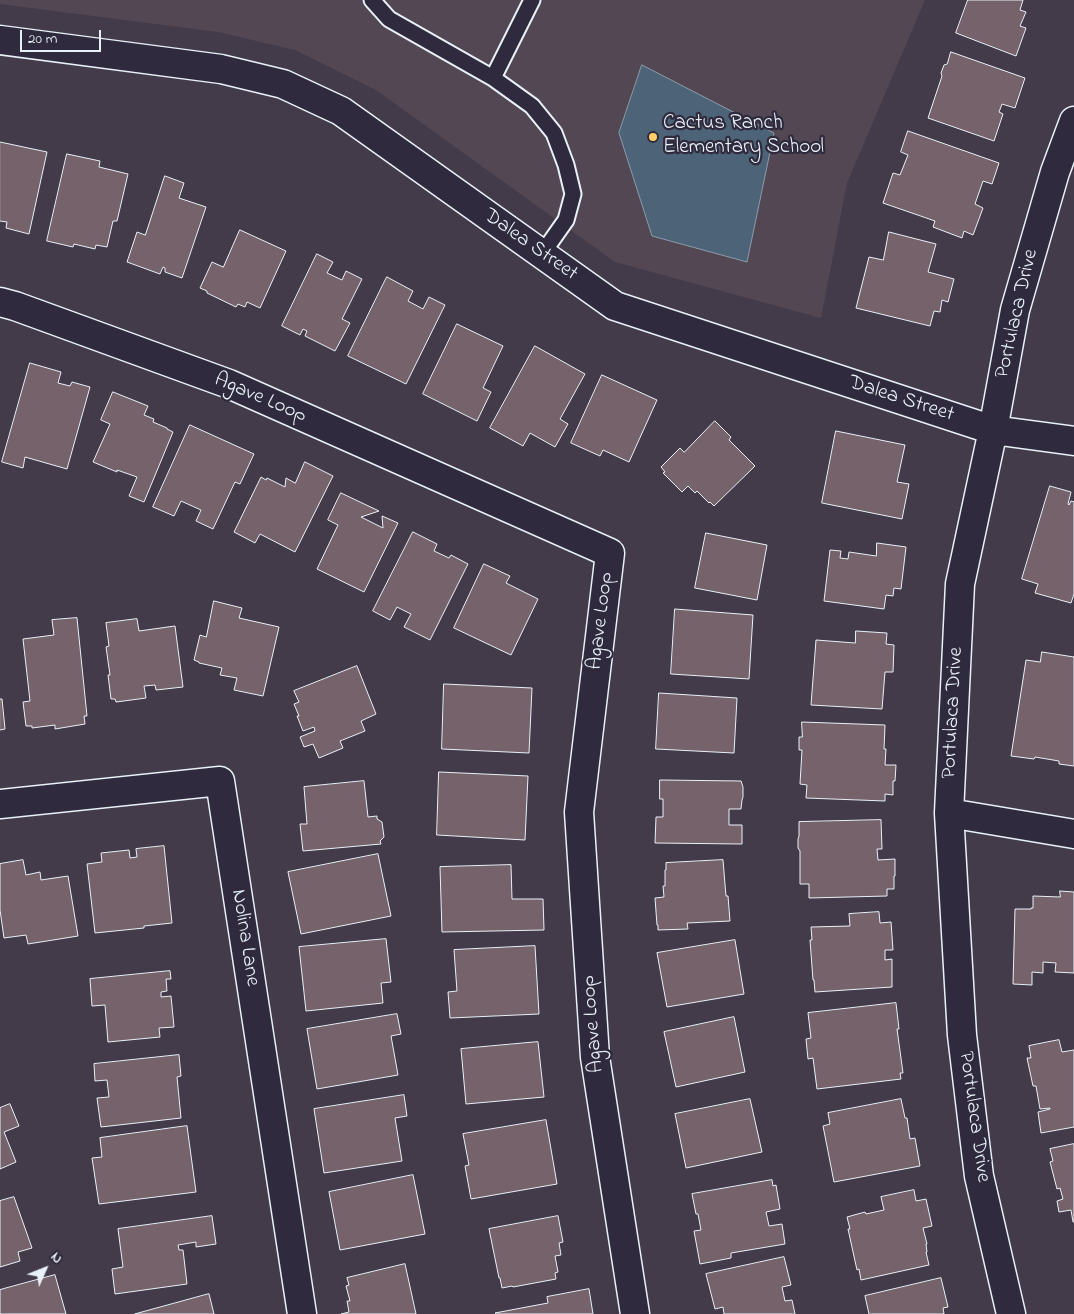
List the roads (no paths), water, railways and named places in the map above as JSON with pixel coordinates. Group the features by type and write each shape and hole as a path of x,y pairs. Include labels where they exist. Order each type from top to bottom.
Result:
{"street":[{"name":"Dalea Street","path":"0,40 221,69 283,84 341,111 615,306 993,430 1074,441"},
{"name":"Portulaca Drive","path":"1011,1314 979,1176 962,1036 949,813 960,584 993,430 1015,310 1055,172 1074,121"},
{"name":"Agave Loop","path":"0,302 229,384 610,553 579,812 596,1057 635,1314"},
{"name":"Nolina Lane","path":"0,804 220,781 302,1314"},
{"path":"949,813 1074,834"}],"lane":[{"path":"372,0 389,19 493,78 532,106 554,134 566,165 573,194 566,220 542,254"},
{"path":"493,78 532,0"}],"water":[{"path":"642,65 774,133 747,262 652,236 619,133"}],"place":[{"name":"Cactus Ranch Elementary School","path":"653,137"}]}
